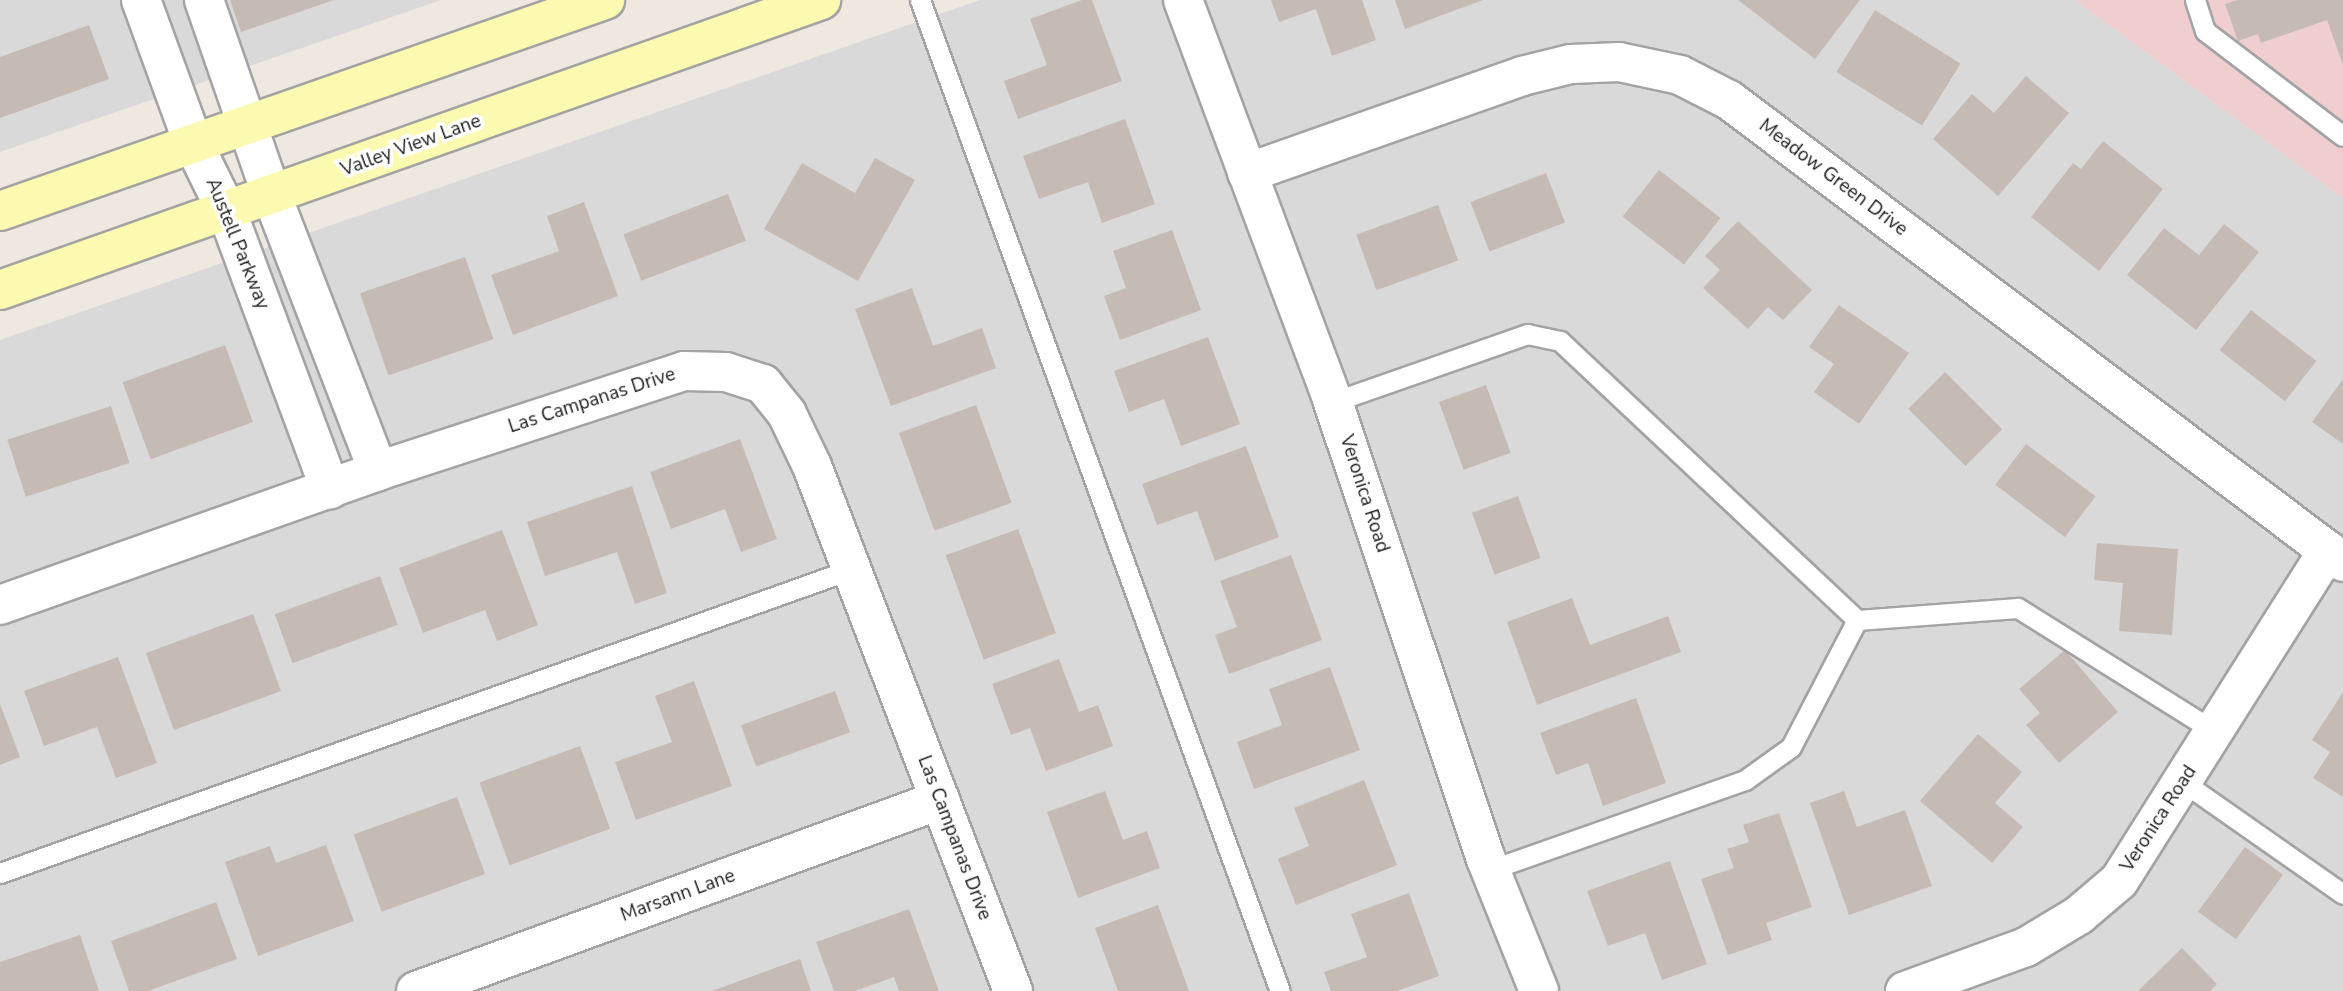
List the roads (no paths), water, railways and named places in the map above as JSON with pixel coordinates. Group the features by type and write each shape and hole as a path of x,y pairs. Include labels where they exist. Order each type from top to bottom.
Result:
{"main road":[{"path":"0,211 605,0"},
{"name":"Valley View Lane","path":"0,290 821,0"}],"street":[{"name":"Austell Parkway","path":"141,0 193,143 227,212 330,489"},
{"path":"204,0 272,196 379,471"},
{"name":"Veronica Road","path":"1183,0 1333,402 1490,870 1539,991"},
{"name":"Meadow Green Drive","path":"1247,173 1522,76 1571,64 1619,62 1680,75 1729,100 2336,556"},
{"name":"Las Campanas Drive","path":"0,605 379,471 684,371 726,372 763,384 787,414 852,569 1013,991"},
{"name":"Veronica Road","path":"1905,991 2026,947 2079,915 2119,881 2336,556"},
{"name":"Marsann Lane","path":"416,991 940,800"}],"lane":[{"path":"920,0 1280,991"},
{"path":"2194,0 2205,31 2343,136"},
{"path":"1333,402 1527,334 1560,341 1857,620 2018,608 2216,732"},
{"path":"0,873 852,569"},
{"path":"1490,870 1745,780 1791,747 1857,620"},
{"path":"2183,782 2343,894"}]}
